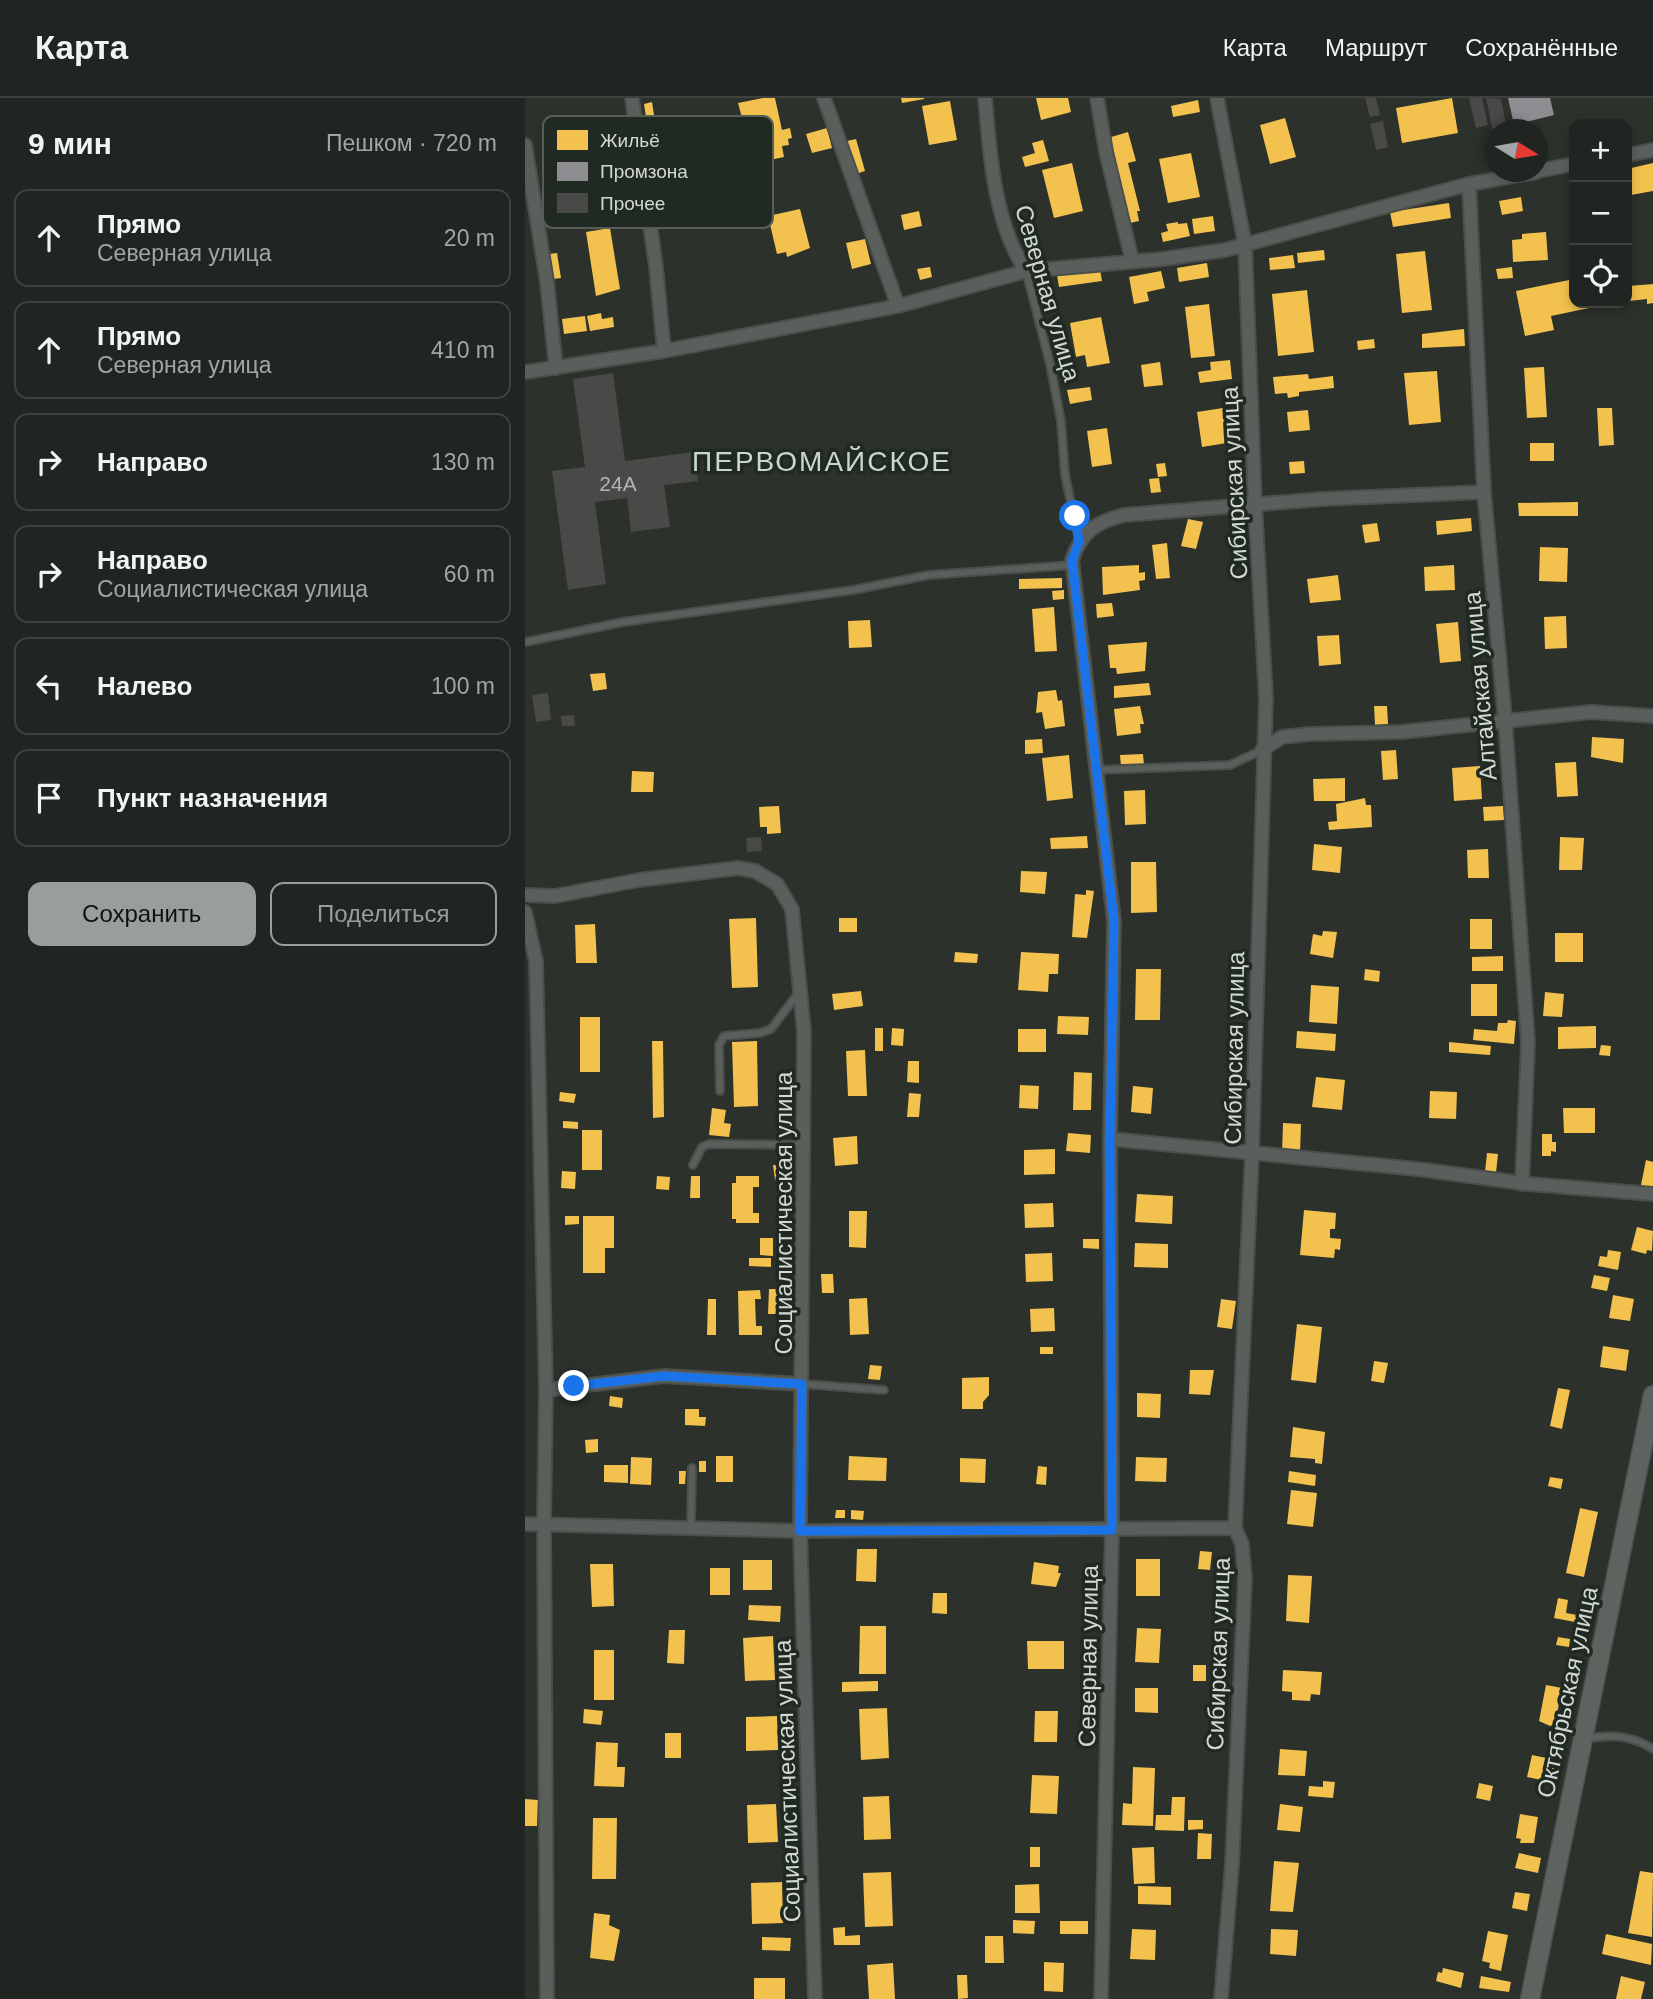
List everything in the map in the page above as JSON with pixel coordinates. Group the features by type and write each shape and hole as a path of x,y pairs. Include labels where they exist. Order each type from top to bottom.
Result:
{"street":[{"path":"632,98 635,116"},
{"path":"824,98 898,306"},
{"name":"Северная улица","path":"985,98 993,172 1008,236 1026,271"},
{"path":"1097,98 1106,152 1132,260"},
{"name":"Сибирская улица","path":"1217,98 1245,245 1266,698 1262,750 1252,1153 1235,1528 1242,1544 1245,1579 1232,1864 1221,1999"},
{"path":"525,145 547,282 556,368"},
{"path":"1632,154 1653,150"},
{"path":"1548,170 1569,165"},
{"path":"525,372 664,351 898,306 1026,271 1192,256 1245,245 1485,181"},
{"name":"Алтайская улица","path":"1469,184 1484,492 1505,719 1528,1042 1522,1184"},
{"path":"650,228 664,351"},
{"path":"1072,563 1079,542 1099,522 1124,515 1484,492"},
{"name":"Северная улица","path":"1072,563 1114,921 1110,1139 1112,1530 1101,1999"},
{"path":"1262,750 1282,737 1292,736 1401,732 1591,712 1653,716"},
{"name":"Социалистическая улица","path":"525,895 547,897 639,880 738,868 767,877 784,892 792,909 801,990 805,1078 800,1531 815,1999"},
{"path":"525,912 536,961 546,1390 544,1524 547,1999"},
{"path":"1110,1139 1417,1169 1522,1184 1653,1194"},
{"path":"546,1390 664,1376 802,1384"},
{"name":"Октябрьская улица","path":"1529,1999 1653,1395"},
{"path":"525,1524 691,1526 800,1531 1235,1528"}],"lane":[{"name":"Северная улица","path":"1026,271 1050,364 1061,421 1065,475 1079,542"},
{"path":"525,642 623,622 853,590 929,575 1072,563"},
{"path":"1097,770 1230,765 1262,750"},
{"path":"720,1091 719,1045 723,1036 760,1033 771,1029 801,990"},
{"path":"693,1166 702,1147 709,1144 804,1145"},
{"path":"802,1384 884,1390"},
{"path":"691,1526 692,1468"},
{"path":"1583,1739 1614,1735 1630,1738 1653,1749"}],"building: Жильё":[{"path":"775,98 782,130 790,128 792,138 788,139 789,145 782,146 784,157 773,159 773,116 741,116 738,103"},
{"path":"901,98 924,98 924,99 902,103"},
{"path":"1036,98 1068,98 1071,112 1041,120"},
{"path":"1452,98 1458,133 1402,143 1396,108"},
{"path":"1198,100 1200,112 1173,117 1171,106"},
{"path":"950,101 957,140 929,145 922,106"},
{"path":"652,102 654,115 646,116 644,104"},
{"path":"1285,118 1296,157 1270,164 1260,125"},
{"path":"827,128 832,148 812,153 806,134"},
{"path":"1128,132 1136,161 1128,163 1140,211 1137,211 1139,221 1130,223 1108,138"},
{"path":"856,139 865,171 856,174 847,141"},
{"path":"1043,140 1049,161 1025,167 1022,157 1035,153 1032,143"},
{"path":"1191,153 1200,197 1168,203 1159,159"},
{"path":"1072,163 1083,211 1054,218 1042,170"},
{"path":"1653,163 1653,191 1632,195 1632,168"},
{"path":"1521,197 1523,211 1502,215 1499,201"},
{"path":"1449,203 1451,218 1393,227 1390,212"},
{"path":"800,209 810,248 787,257 786,252 777,254 771,228 773,228 773,215"},
{"path":"919,211 922,226 904,230 901,215"},
{"path":"1213,216 1215,231 1194,234 1192,219"},
{"path":"1187,223 1190,236 1163,242 1161,233 1168,231 1166,224"},
{"path":"610,228 620,289 596,296 586,232"},
{"path":"1546,232 1548,260 1513,262 1512,240 1522,239 1522,234"},
{"path":"865,239 871,264 852,269 846,243"},
{"path":"1324,250 1325,260 1298,263 1297,253"},
{"path":"1425,251 1432,310 1402,313 1396,254"},
{"path":"557,253 561,278 553,279 549,254"},
{"path":"1293,255 1295,268 1270,270 1269,258"},
{"path":"1207,263 1209,277 1179,282 1177,268"},
{"path":"930,267 932,277 920,280 917,269"},
{"path":"1512,267 1513,278 1498,279 1496,269"},
{"path":"1100,269 1102,281 1059,287 1057,275"},
{"path":"1161,271 1165,288 1147,292 1149,301 1134,304 1129,277"},
{"path":"1569,280 1569,308 1589,308 1551,316 1554,330 1525,336 1516,291"},
{"path":"1653,284 1653,303 1647,304 1647,299 1632,301 1632,286"},
{"path":"1307,290 1314,352 1278,356 1272,294"},
{"path":"1209,304 1215,356 1191,358 1185,307"},
{"path":"601,313 602,319 613,317 614,327 590,331 587,316"},
{"path":"585,316 587,331 564,334 562,319"},
{"path":"1101,317 1110,363 1087,367 1085,355 1076,357 1070,323"},
{"path":"1464,329 1465,346 1422,348 1422,334"},
{"path":"1374,339 1375,348 1358,350 1357,341"},
{"path":"1230,360 1232,379 1200,383 1198,372 1211,370 1210,362"},
{"path":"1160,362 1163,385 1144,387 1141,365"},
{"path":"1544,367 1547,417 1527,418 1524,368"},
{"path":"1437,371 1441,422 1409,425 1404,373"},
{"path":"1308,374 1309,379 1333,376 1334,388 1299,392 1299,396 1288,398 1287,393 1275,394 1273,377"},
{"path":"1090,387 1092,400 1070,404 1067,390"},
{"path":"1223,408 1227,443 1202,447 1197,412"},
{"path":"1597,408 1612,408 1614,445 1599,446"},
{"path":"1308,410 1310,430 1289,432 1287,412"},
{"path":"1107,428 1112,464 1092,467 1087,431"},
{"path":"1530,443 1554,443 1554,461 1530,461"},
{"path":"1304,461 1305,473 1290,474 1289,462"},
{"path":"1165,463 1167,476 1158,477 1156,464"},
{"path":"1159,478 1161,492 1151,493 1149,479"},
{"path":"1578,502 1578,516 1519,516 1518,503"},
{"path":"1471,518 1472,531 1437,535 1436,521"},
{"path":"1188,519 1203,522 1196,549 1181,546"},
{"path":"1377,523 1380,541 1365,543 1362,525"},
{"path":"1167,543 1170,578 1156,579 1152,545"},
{"path":"1540,547 1568,548 1567,582 1539,581"},
{"path":"1139,565 1139,573 1145,572 1145,580 1139,581 1140,590 1103,595 1102,567"},
{"path":"1454,565 1455,590 1425,591 1424,567"},
{"path":"1338,575 1341,600 1310,603 1307,579"},
{"path":"1062,578 1062,588 1019,589 1019,579"},
{"path":"1064,590 1064,599 1053,600 1052,591"},
{"path":"1112,603 1114,616 1097,618 1096,604"},
{"path":"1054,607 1057,651 1035,652 1032,609"},
{"path":"1566,616 1567,648 1545,649 1544,617"},
{"path":"870,620 872,647 849,648 848,621"},
{"path":"1458,622 1461,661 1440,663 1436,624"},
{"path":"1339,635 1341,664 1319,666 1317,636"},
{"path":"1147,642 1145,671 1117,674 1116,668 1110,668 1108,645"},
{"path":"605,673 607,689 593,691 590,674"},
{"path":"1149,683 1151,695 1114,698 1114,686"},
{"path":"1056,690 1058,701 1062,700 1065,726 1045,729 1042,712 1036,713 1038,692"},
{"path":"1140,706 1144,724 1140,724 1141,733 1117,736 1114,709"},
{"path":"1374,706 1387,706 1388,724 1375,725"},
{"path":"1592,737 1624,739 1623,763 1591,757"},
{"path":"1042,739 1043,753 1025,754 1025,740"},
{"path":"1396,750 1398,779 1383,780 1381,751"},
{"path":"1143,754 1144,765 1121,766 1120,755"},
{"path":"1069,755 1073,798 1047,801 1042,758"},
{"path":"1576,762 1578,796 1557,797 1555,763"},
{"path":"1480,766 1482,799 1454,801 1452,768"},
{"path":"632,771 654,772 653,792 631,792"},
{"path":"1345,778 1345,801 1314,801 1313,779"},
{"path":"1145,790 1146,824 1125,825 1124,791"},
{"path":"1365,798 1366,805 1371,805 1372,827 1329,830 1328,822 1337,821 1336,804"},
{"path":"779,806 781,833 767,834 767,827 760,827 759,807"},
{"path":"1503,806 1504,820 1484,821 1483,807"},
{"path":"1087,836 1088,848 1051,849 1050,838"},
{"path":"1560,837 1584,838 1582,870 1559,870"},
{"path":"1314,844 1342,847 1340,873 1312,870"},
{"path":"1488,849 1489,878 1468,878 1467,850"},
{"path":"1131,862 1156,862 1157,912 1131,913"},
{"path":"1021,871 1047,872 1045,894 1020,892"},
{"path":"1086,890 1094,891 1087,938 1072,937 1075,894 1086,895"},
{"path":"756,918 758,987 732,988 729,919"},
{"path":"839,918 857,918 857,932 839,932"},
{"path":"1470,919 1492,919 1492,949 1470,949"},
{"path":"595,924 597,963 576,963 575,925"},
{"path":"1323,931 1337,932 1333,958 1310,954 1313,934 1322,936"},
{"path":"1555,933 1583,933 1583,962 1555,962"},
{"path":"955,952 978,954 977,963 954,962"},
{"path":"1021,952 1059,954 1058,974 1049,974 1048,992 1018,990"},
{"path":"1503,956 1503,971 1472,971 1472,957"},
{"path":"1136,969 1161,969 1160,1020 1135,1020"},
{"path":"1365,969 1380,971 1379,982 1364,980"},
{"path":"1471,984 1497,984 1497,1016 1471,1016"},
{"path":"1311,985 1339,987 1337,1024 1309,1022"},
{"path":"861,991 863,1006 834,1010 832,994"},
{"path":"1545,992 1564,994 1562,1017 1543,1016"},
{"path":"1058,1016 1089,1017 1088,1035 1057,1034"},
{"path":"580,1017 600,1017 600,1072 580,1072"},
{"path":"1508,1020 1516,1021 1514,1044 1473,1040 1474,1029 1497,1031 1498,1023 1507,1023"},
{"path":"1596,1026 1596,1048 1558,1049 1558,1027"},
{"path":"875,1028 883,1028 883,1051 875,1051"},
{"path":"892,1028 904,1029 903,1046 891,1045"},
{"path":"1018,1029 1046,1029 1046,1052 1018,1052"},
{"path":"1297,1031 1336,1034 1335,1051 1296,1048"},
{"path":"652,1041 663,1041 664,1117 653,1118"},
{"path":"757,1041 758,1106 734,1107 732,1042"},
{"path":"1449,1042 1491,1046 1490,1055 1449,1052"},
{"path":"1601,1045 1611,1046 1610,1056 1599,1055"},
{"path":"865,1050 867,1096 848,1096 846,1051"},
{"path":"908,1061 919,1061 919,1083 907,1082"},
{"path":"1074,1072 1092,1073 1091,1110 1073,1110"},
{"path":"1316,1077 1345,1080 1342,1110 1312,1107"},
{"path":"1020,1085 1039,1086 1038,1109 1019,1108"},
{"path":"1133,1086 1153,1088 1151,1114 1131,1112"},
{"path":"1430,1091 1457,1092 1456,1119 1429,1118"},
{"path":"560,1092 576,1094 574,1103 559,1101"},
{"path":"909,1093 921,1094 919,1117 907,1117"},
{"path":"712,1108 726,1110 724,1123 731,1124 729,1137 709,1135"},
{"path":"1563,1108 1595,1108 1595,1133 1564,1133"},
{"path":"563,1121 578,1122 578,1129 563,1128"},
{"path":"1283,1123 1301,1124 1300,1153 1282,1153"},
{"path":"582,1130 602,1130 602,1170 582,1170"},
{"path":"1068,1133 1091,1135 1090,1153 1066,1151"},
{"path":"1542,1134 1552,1134 1552,1142 1556,1142 1556,1152 1551,1151 1551,1156 1542,1156"},
{"path":"857,1136 858,1164 835,1166 833,1138"},
{"path":"1055,1149 1055,1174 1024,1175 1024,1150"},
{"path":"1487,1153 1498,1154 1496,1173 1485,1172"},
{"path":"1646,1160 1653,1162 1653,1193 1640,1190"},
{"path":"773,1165 786,1165 785,1180 775,1180"},
{"path":"562,1171 576,1172 575,1189 561,1188"},
{"path":"657,1176 670,1177 669,1190 656,1189"},
{"path":"691,1176 700,1176 700,1198 690,1198"},
{"path":"736,1176 759,1176 759,1187 753,1187 753,1213 759,1213 759,1223 736,1223 736,1219 732,1219 732,1183 736,1183"},
{"path":"1137,1194 1173,1196 1172,1224 1135,1222"},
{"path":"1053,1203 1054,1227 1025,1228 1024,1204"},
{"path":"1304,1210 1336,1213 1335,1229 1330,1229 1330,1238 1341,1239 1340,1250 1335,1249 1334,1258 1300,1255"},
{"path":"849,1211 867,1211 866,1248 849,1247"},
{"path":"565,1216 579,1216 579,1224 565,1225"},
{"path":"583,1216 614,1216 614,1248 605,1248 605,1273 583,1273"},
{"path":"1637,1227 1653,1231 1652,1251 1647,1250 1646,1254 1631,1250"},
{"path":"760,1238 773,1238 773,1256 760,1255"},
{"path":"1083,1239 1099,1239 1099,1249 1083,1248"},
{"path":"1135,1243 1168,1244 1168,1268 1134,1267"},
{"path":"1608,1250 1621,1252 1618,1270 1598,1266 1600,1256 1607,1257"},
{"path":"1052,1253 1053,1281 1026,1282 1025,1254"},
{"path":"749,1258 771,1258 771,1267 749,1266"},
{"path":"821,1274 833,1274 834,1293 822,1293"},
{"path":"1594,1275 1610,1278 1607,1291 1591,1288"},
{"path":"769,1289 784,1289 783,1314 768,1314"},
{"path":"760,1290 761,1299 755,1299 756,1326 762,1326 762,1335 739,1335 738,1291"},
{"path":"1613,1295 1634,1299 1630,1321 1609,1318"},
{"path":"867,1298 869,1334 850,1335 849,1299"},
{"path":"708,1299 716,1299 716,1335 707,1335"},
{"path":"1221,1299 1236,1301 1232,1329 1217,1327"},
{"path":"1054,1308 1055,1331 1031,1332 1030,1309"},
{"path":"1297,1324 1322,1327 1316,1383 1291,1380"},
{"path":"1603,1346 1629,1350 1626,1371 1600,1367"},
{"path":"1040,1347 1053,1347 1053,1354 1040,1354"},
{"path":"1374,1361 1388,1363 1384,1383 1371,1381"},
{"path":"870,1365 882,1366 880,1380 868,1379"},
{"path":"1190,1370 1214,1370 1210,1395 1189,1394"},
{"path":"989,1377 989,1395 983,1402 983,1409 962,1409 962,1378"},
{"path":"1558,1388 1570,1390 1562,1429 1550,1426"},
{"path":"1137,1393 1161,1394 1160,1418 1137,1417"},
{"path":"610,1396 623,1398 622,1408 609,1406"},
{"path":"685,1409 699,1409 699,1417 706,1417 705,1426 685,1425"},
{"path":"1293,1427 1325,1432 1322,1464 1315,1463 1315,1459 1290,1457"},
{"path":"598,1439 598,1452 586,1453 585,1440"},
{"path":"716,1456 733,1456 733,1482 716,1482"},
{"path":"849,1456 887,1458 886,1481 848,1480"},
{"path":"631,1457 652,1458 651,1485 630,1484"},
{"path":"1136,1457 1167,1458 1166,1482 1135,1481"},
{"path":"960,1458 986,1459 985,1483 960,1482"},
{"path":"699,1461 706,1461 706,1472 699,1472"},
{"path":"604,1465 628,1465 628,1483 604,1482"},
{"path":"1038,1466 1047,1467 1046,1485 1036,1484"},
{"path":"679,1471 686,1471 685,1484 679,1484"},
{"path":"1289,1471 1316,1475 1315,1486 1288,1482"},
{"path":"1550,1477 1563,1479 1561,1489 1548,1486"},
{"path":"1291,1490 1317,1493 1313,1527 1287,1524"},
{"path":"1580,1508 1598,1512 1584,1577 1566,1573"},
{"path":"836,1510 845,1510 845,1518 835,1518"},
{"path":"851,1510 864,1511 863,1520 851,1519"},
{"path":"857,1549 877,1549 876,1582 856,1581"},
{"path":"1200,1551 1212,1552 1210,1570 1198,1569"},
{"path":"1136,1559 1160,1559 1160,1596 1136,1596"},
{"path":"743,1560 772,1560 772,1590 743,1590"},
{"path":"1034,1562 1059,1566 1058,1573 1061,1573 1056,1587 1031,1584"},
{"path":"590,1564 613,1564 614,1606 592,1607"},
{"path":"710,1568 730,1568 730,1595 710,1595"},
{"path":"1288,1575 1312,1576 1309,1623 1286,1621"},
{"path":"933,1593 947,1593 947,1614 932,1613"},
{"path":"1558,1598 1568,1600 1566,1613 1577,1615 1575,1622 1554,1618"},
{"path":"749,1605 781,1606 780,1622 748,1620"},
{"path":"860,1626 886,1626 886,1674 859,1674"},
{"path":"1137,1628 1161,1629 1159,1663 1135,1662"},
{"path":"669,1630 685,1630 684,1664 667,1663"},
{"path":"773,1636 775,1680 745,1681 743,1638"},
{"path":"1558,1637 1570,1639 1569,1647 1556,1645"},
{"path":"1027,1641 1064,1641 1064,1669 1028,1669"},
{"path":"594,1650 614,1650 614,1700 594,1700"},
{"path":"1193,1665 1206,1665 1206,1681 1193,1681"},
{"path":"1283,1670 1322,1672 1320,1695 1311,1694 1310,1701 1292,1700 1292,1692 1282,1691"},
{"path":"878,1681 878,1691 842,1692 842,1682"},
{"path":"1546,1685 1562,1688 1555,1724 1550,1726 1539,1721"},
{"path":"1135,1688 1158,1688 1158,1713 1135,1712"},
{"path":"887,1708 889,1758 861,1760 859,1709"},
{"path":"584,1709 603,1711 601,1725 583,1723"},
{"path":"1035,1711 1058,1711 1057,1742 1034,1742"},
{"path":"777,1716 778,1750 746,1751 746,1717"},
{"path":"665,1733 681,1733 681,1758 665,1758"},
{"path":"596,1742 618,1743 617,1767 625,1767 624,1787 594,1786"},
{"path":"1280,1749 1307,1751 1305,1776 1278,1775"},
{"path":"1532,1755 1556,1760 1551,1782 1527,1777"},
{"path":"1133,1767 1155,1768 1153,1826 1122,1825 1123,1803 1132,1804"},
{"path":"1032,1775 1059,1776 1057,1814 1030,1813"},
{"path":"1323,1781 1335,1782 1333,1798 1308,1796 1309,1786 1323,1787"},
{"path":"1479,1783 1493,1786 1490,1801 1476,1798"},
{"path":"889,1796 891,1839 864,1840 863,1797"},
{"path":"1172,1797 1185,1797 1184,1831 1155,1830 1156,1815 1171,1815"},
{"path":"525,1799 538,1800 537,1826 525,1826"},
{"path":"776,1804 778,1842 748,1843 747,1805"},
{"path":"1280,1804 1303,1807 1300,1832 1277,1830"},
{"path":"1520,1814 1538,1817 1534,1843 1520,1843 1521,1839 1516,1838"},
{"path":"593,1818 617,1818 616,1879 592,1879"},
{"path":"1188,1820 1203,1820 1203,1829 1188,1830"},
{"path":"1198,1833 1212,1834 1211,1859 1197,1859"},
{"path":"1030,1847 1040,1847 1040,1867 1030,1867"},
{"path":"1154,1847 1155,1883 1134,1884 1132,1848"},
{"path":"1519,1853 1541,1858 1538,1873 1515,1868"},
{"path":"1274,1861 1299,1863 1293,1912 1270,1911"},
{"path":"1640,1871 1653,1873 1652,1937 1628,1933"},
{"path":"891,1872 893,1926 865,1927 863,1873"},
{"path":"782,1882 783,1923 752,1924 751,1883"},
{"path":"1039,1884 1040,1913 1015,1913 1015,1885"},
{"path":"1138,1886 1171,1887 1171,1905 1138,1904"},
{"path":"1515,1892 1530,1894 1527,1911 1512,1908"},
{"path":"594,1913 610,1915 609,1925 620,1930 614,1961 590,1958"},
{"path":"1013,1920 1035,1921 1034,1934 1013,1933"},
{"path":"1060,1921 1088,1921 1088,1934 1060,1934"},
{"path":"845,1927 845,1936 860,1935 860,1945 834,1945 833,1928"},
{"path":"1132,1929 1156,1930 1155,1960 1130,1959"},
{"path":"1271,1929 1298,1930 1296,1956 1270,1954"},
{"path":"1488,1931 1508,1935 1501,1971 1489,1968 1490,1963 1482,1961"},
{"path":"1606,1934 1652,1944 1651,1965 1602,1954"},
{"path":"985,1936 1003,1936 1004,1963 985,1963"},
{"path":"762,1937 791,1938 790,1951 762,1950"},
{"path":"1044,1962 1064,1963 1063,1992 1044,1991"},
{"path":"893,1963 895,1999 869,1999 867,1965"},
{"path":"1443,1968 1464,1973 1461,1988 1436,1981 1438,1972 1442,1973"},
{"path":"957,1975 967,1975 968,1998 958,1999"},
{"path":"1481,1976 1511,1982 1509,1992 1479,1988"},
{"path":"1621,1976 1645,1982 1641,1999 1616,1999"},
{"path":"754,1978 785,1978 785,1999 754,1999"}],"building: Промзона":[{"path":"1508,98 1550,98 1554,115 1538,119 1513,119"}],"building: Прочее":[{"path":"1365,98 1376,98 1380,115 1370,117"},
{"path":"1469,98 1482,98 1487,119 1485,126 1476,128"},
{"path":"1486,98 1501,99 1505,119 1490,119"},
{"path":"1383,121 1388,147 1376,150 1370,124"},
{"path":"1051,288 1054,299 1045,302 1042,291"},
{"path":"613,373 625,461 694,452 698,481 664,485 670,527 631,532 627,498 595,502 606,584 568,590 552,471 585,467 573,379"},
{"path":"548,693 551,720 536,722 532,695"},
{"path":"574,715 575,726 562,726 561,716"},
{"path":"761,837 762,851 747,852 746,838"}],"district":[{"name":"ПЕРВОМАЙСКОЕ","path":"822,461"}],"route":[{"path":"574,1386 664,1376 802,1384 800,1531 1112,1530 1110,1139 1114,921 1072,560 1079,542 1075,516"}]}
